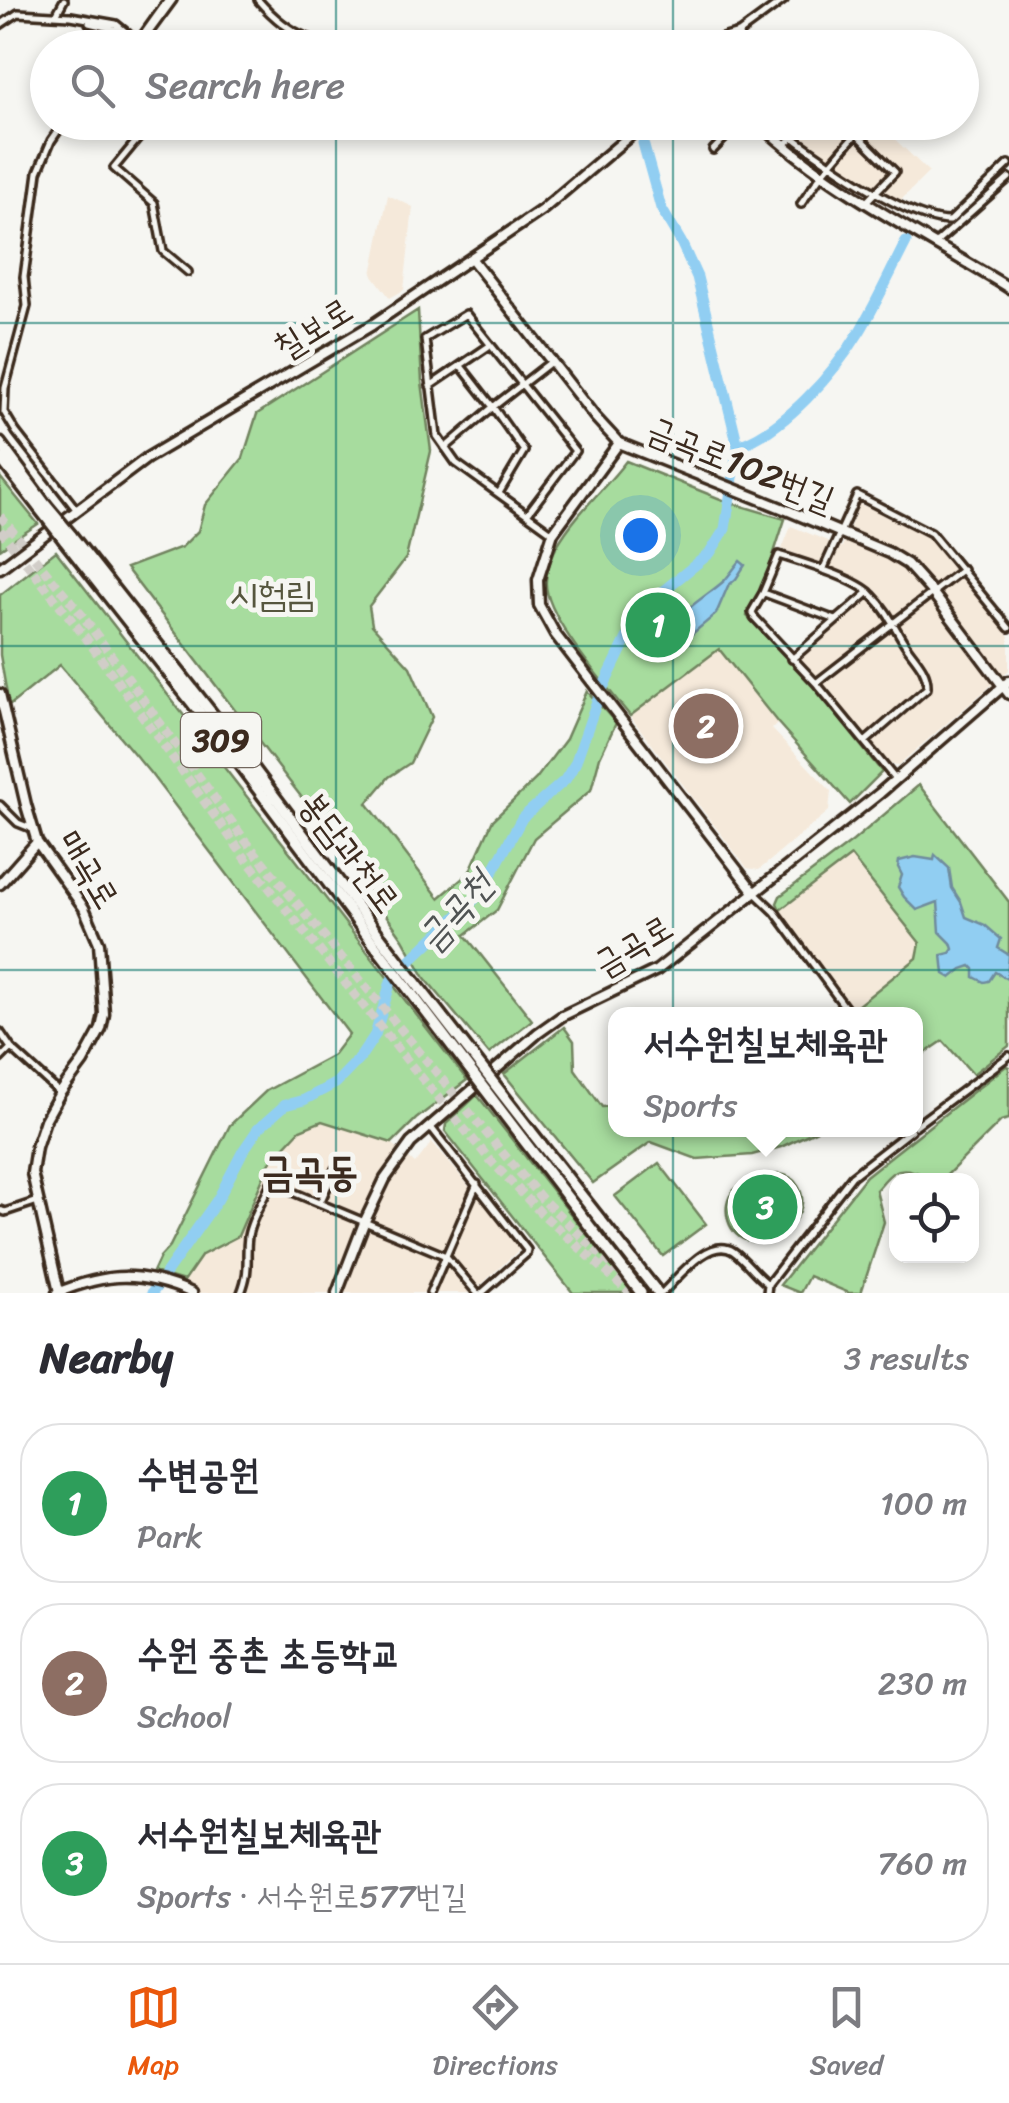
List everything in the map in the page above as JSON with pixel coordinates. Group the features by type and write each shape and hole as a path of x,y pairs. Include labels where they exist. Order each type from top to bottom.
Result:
{"highway":[{"name":"봉담과천로","path":"0,444 42,506"},
{"name":"봉담과천로","path":"0,458 221,726 642,1293"},
{"name":"봉담과천로","path":"526,1134 658,1291"}],"street":[{"path":"56,16 64,0"},
{"path":"147,30 171,0"},
{"path":"152,30 171,0"},
{"path":"256,0 286,30"},
{"path":"256,0 292,30"},
{"path":"744,30 784,0"},
{"path":"0,27 18,14 116,24 123,30"},
{"path":"56,16 118,30"},
{"path":"53,140 38,172 24,277 27,306 5,388 4,412 78,510"},
{"path":"137,140 114,168 154,203 162,251 188,272"},
{"name":"칠보로","path":"0,568 148,458 339,345 542,210 625,140"},
{"path":"713,150 724,140"},
{"path":"778,140 822,174 1009,288"},
{"path":"784,146 791,140"},
{"path":"798,140 895,204 936,221 950,221 1009,164"},
{"path":"800,204 851,140"},
{"path":"862,140 895,172 866,202"},
{"path":"936,243 1009,178"},
{"name":"금곡로102번길","path":"471,258 595,418 619,443 898,558 932,592 1007,687"},
{"path":"528,514 576,450 466,314 425,339 437,436 456,462 553,533"},
{"path":"429,386 489,346"},
{"path":"445,448 552,361"},
{"path":"461,366 524,451 499,493"},
{"path":"619,443 553,533 538,580 539,606 555,634 756,894 775,912 845,1007"},
{"path":"840,534 857,495 931,533 1009,628"},
{"name":"금곡로102번길","path":"840,534 824,570 869,592 895,622 899,635 928,676 926,688 865,742"},
{"path":"824,570 779,554 752,612 896,780"},
{"path":"816,683 962,569"},
{"path":"792,659 869,592"},
{"path":"763,593 836,620"},
{"name":"금곡로","path":"337,1293 364,1223 385,1180 410,1143 562,1016 657,970 756,894 1007,687"},
{"name":"매곡로","path":"0,694 37,842 84,908 100,943 104,1014 101,1029 46,1120 32,1173 58,1292"},
{"path":"0,805 18,823 33,828"},
{"path":"0,884 37,842"},
{"path":"0,1032 10,1048 60,1094"},
{"path":"0,1059 10,1048"},
{"path":"923,1120 1009,1056"},
{"path":"241,1293 248,1276 250,1228 271,1182 446,1256 479,1293 528,1250 430,1126"},
{"path":"766,1293 768,1284 852,1176 902,1137"},
{"path":"320,1203 335,1169"},
{"path":"430,1293 477,1184"},
{"path":"2,1213 38,1201"},
{"path":"658,1291 716,1247 733,1251 768,1284"},
{"path":"58,1292 120,1276 143,1276 189,1292"}],"shaded area":[{"path":"794,140 896,140 929,172 898,203"},
{"path":"388,195 413,207 404,290 390,298 372,274"},
{"path":"859,504 928,537 960,571 1009,636 1009,670 897,766 887,763 801,662 877,591 782,549 791,526 842,547"},
{"path":"719,649 778,723 772,729 831,791 829,811 759,870 747,868 630,716"},
{"path":"851,856 920,943 917,958 856,1007 850,1007 780,910"},
{"path":"322,1121 392,1143 415,1164 432,1142 521,1248 472,1293 182,1293 184,1281 202,1255 238,1236 270,1162 300,1130"}],"green space":[{"name":"시험림","path":"418,310 431,451 406,558 369,606 372,625 410,667 432,717 410,763 389,777 367,803 439,898 469,873 493,820 536,779 566,739 587,691 616,723 600,757 591,790 534,838 497,910 465,935 532,1020 489,1054 425,978 403,939 322,824 126,568 182,547 198,531 205,505 243,458 257,414"},
{"path":"626,461 728,502 785,519 764,584 747,616 814,687 882,772 850,804 719,649 630,716 565,631 548,595 550,562 573,522"},
{"path":"0,477 38,524 0,549"},
{"path":"56,551 467,1080 392,1143 322,1121 300,1130 270,1162 238,1236 202,1255 184,1281 153,1272 230,1125 266,1091 333,1055 349,1034 151,774 60,665 9,706 0,655 0,595"},
{"path":"919,785 1009,902 1009,1046 973,1074 943,1041 923,1055 923,1007 856,1007 917,958 920,943 851,856 780,910 780,896"},
{"path":"564,1027 574,1041 575,1069 602,1107 608,1107 608,1137 802,1137 752,1155 697,1159 651,1142 593,1183 504,1074"},
{"path":"1009,1067 1009,1119 1001,1121 949,1173 900,1170 889,1173 876,1190 884,1222 861,1293 849,1293 809,1276 800,1293 780,1285 866,1176 916,1137 923,1137 923,1131"},
{"path":"477,1095 633,1293 573,1293 445,1131 446,1124"},
{"path":"659,1163 706,1224 663,1256 615,1196"},
{"path":"779,1174 790,1177 798,1186 802,1196 797,1216 791,1225 771,1237 761,1241 742,1239 728,1220 729,1197 743,1184"}],"water":[{"path":"740,561 745,565 728,586 716,614 679,645 660,648 662,638 676,620 725,580"},
{"path":"935,855 949,868 952,888 966,917 985,925 1001,939 998,948 1009,955 1007,979 995,972 984,982 974,977 971,966 951,978 944,974 942,955 953,949 940,932 938,902 917,910 898,887 902,875 899,861 915,857 934,860"}],"waterway":[{"name":"금곡천","path":"152,1293 218,1199 258,1129 285,1105 336,1083 359,1059 375,1035 391,981 481,893 522,818 565,780 575,764 598,698 645,609 710,553 725,529 738,446 697,277 661,208 643,143"},
{"name":"금곡천","path":"738,446 790,414 837,364 866,320 906,242"}],"tunnel":[{"path":"0,516 82,615 244,839 542,1199 626,1278"},
{"path":"0,530 86,638 243,855 411,1065 491,1161 541,1213 630,1293"}],"place":[{"name":"수변공원","path":"658,625"},
{"name":"수원 중촌 초등학교","path":"706,726"},
{"name":"서수원칠보체육관","path":"765,1207"}],"district":[{"name":"금곡동","path":"310,1171"}]}
